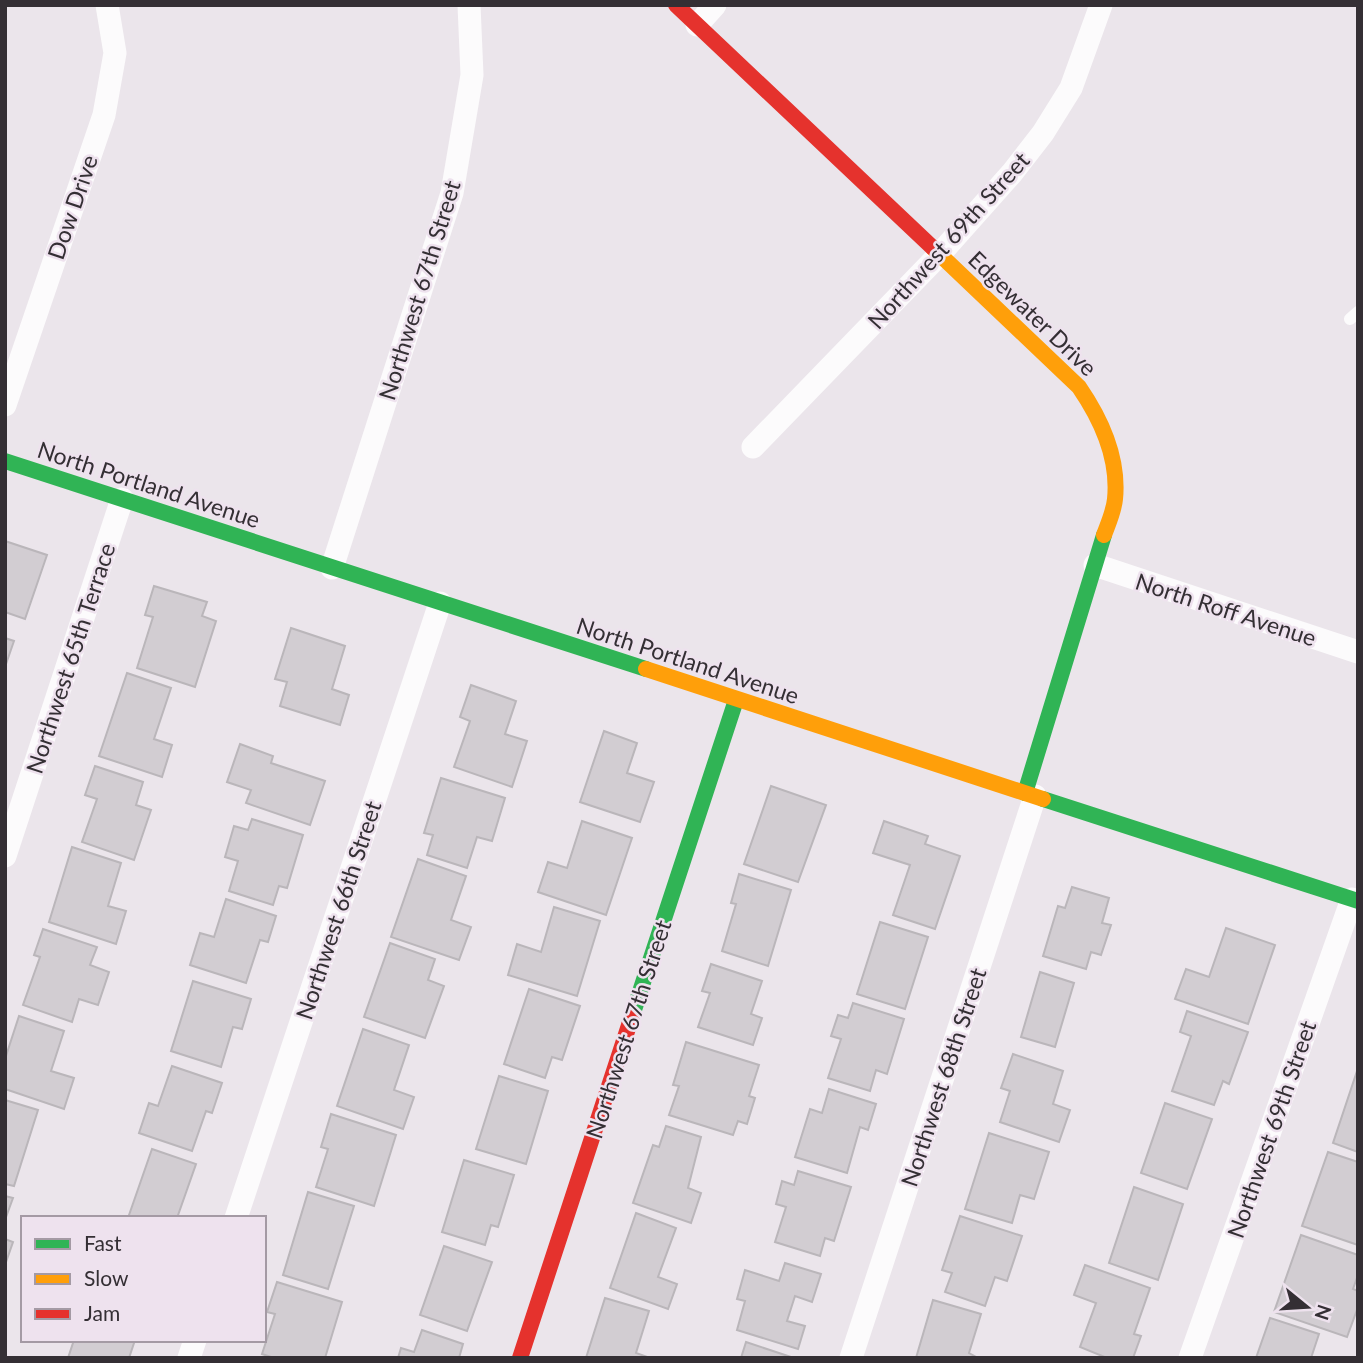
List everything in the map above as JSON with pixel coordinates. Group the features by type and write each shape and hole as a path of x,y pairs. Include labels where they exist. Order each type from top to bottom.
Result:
{"street":[{"name":"Dow Drive","path":"5,405 104,115 115,52 107,5"},
{"name":"Northwest 67th Street","path":"332,568 452,193 472,75 469,5"},
{"name":"Edgewater Drive","path":"676,5 1064,372 1095,408 1108,437 1115,470 1115,500 1030,794"},
{"path":"697,25 715,5"},
{"name":"Northwest 69th Street","path":"753,447 939,255 1043,133 1071,88 1101,5"},
{"name":"North Portland Avenue","path":"5,461 1355,900"},
{"name":"Northwest 65th Terrace","path":"5,856 122,499"},
{"name":"North Roff Avenue","path":"1095,565 1358,652"},
{"name":"Northwest 66th Street","path":"237,1216 440,603"},
{"name":"Northwest 67th Street","path":"520,1358 736,700"},
{"name":"Northwest 68th Street","path":"851,1358 1030,794"},
{"name":"Northwest 69th Street","path":"1190,1358 1355,900"}],"building":[{"path":"5,541 47,555 25,619 5,612"},
{"path":"154,586 207,602 202,616 216,621 195,687 137,668 153,617 145,615"},
{"path":"291,628 345,646 332,689 349,695 340,725 280,706 287,682 275,679"},
{"path":"5,638 14,641 5,667"},
{"path":"127,673 171,688 154,739 172,745 162,777 99,756"},
{"path":"471,685 516,701 505,734 527,741 512,787 454,767 470,721 460,717"},
{"path":"604,731 637,743 627,773 654,782 640,822 580,802"},
{"path":"240,744 273,756 271,763 325,781 310,825 246,803 251,790 227,782"},
{"path":"95,766 143,782 136,805 151,810 134,860 82,842 97,799 85,795"},
{"path":"441,778 505,798 492,841 477,837 467,868 427,855 433,835 424,833"},
{"path":"771,786 826,805 798,882 744,864"},
{"path":"252,819 303,835 287,888 279,886 273,905 229,891 238,861 225,857 234,826 248,830"},
{"path":"582,821 632,838 606,915 538,892 548,862 567,868"},
{"path":"884,821 928,836 925,844 960,856 935,929 893,915 910,865 873,853"},
{"path":"72,847 121,863 108,906 126,911 116,944 49,922"},
{"path":"418,859 466,876 451,920 471,927 459,960 391,937"},
{"path":"739,874 791,890 768,966 722,951 736,904 731,903"},
{"path":"1072,887 1109,898 1102,923 1111,925 1101,955 1091,952 1086,969 1043,956 1058,906 1065,908"},
{"path":"226,899 276,916 268,942 260,940 246,983 190,965 200,933 214,937"},
{"path":"554,907 600,921 577,996 508,975 517,944 541,952"},
{"path":"880,922 928,937 905,1009 857,994"},
{"path":"1226,928 1275,945 1248,1024 1175,999 1186,969 1209,977"},
{"path":"43,929 97,947 90,965 109,972 98,1005 79,999 72,1022 23,1005 40,957 34,955"},
{"path":"390,943 435,959 428,980 444,986 425,1038 364,1017"},
{"path":"711,964 762,981 751,1014 762,1018 753,1045 698,1027 710,993 702,991"},
{"path":"1040,972 1074,983 1055,1047 1021,1037"},
{"path":"193,981 251,999 242,1029 233,1027 221,1067 171,1051"},
{"path":"529,989 580,1006 562,1060 552,1057 545,1078 504,1064"},
{"path":"853,1003 904,1019 887,1074 876,1070 870,1091 828,1078 841,1039 831,1036 838,1015 848,1018"},
{"path":"1187,1011 1248,1032 1229,1084 1223,1081 1214,1105 1172,1091 1191,1036 1180,1032"},
{"path":"19,1016 64,1031 51,1071 74,1078 64,1109 5,1089 5,1059"},
{"path":"363,1029 409,1045 394,1090 414,1097 403,1129 337,1106"},
{"path":"686,1042 759,1065 749,1096 755,1098 747,1124 738,1121 733,1135 669,1115 679,1086 673,1085"},
{"path":"1013,1054 1063,1071 1053,1104 1070,1110 1059,1142 1000,1122 1010,1091 1001,1088"},
{"path":"172,1066 222,1083 212,1113 206,1111 192,1151 139,1133 149,1103 158,1106"},
{"path":"1358,1068 1358,1152 1333,1143"},
{"path":"499,1076 548,1091 526,1164 476,1149"},
{"path":"829,1089 876,1104 868,1130 860,1127 847,1173 795,1157 810,1109 822,1113"},
{"path":"5,1100 38,1110 14,1186 5,1184"},
{"path":"1165,1103 1212,1119 1187,1189 1141,1173"},
{"path":"331,1114 396,1135 374,1206 316,1187 328,1149 321,1147"},
{"path":"666,1126 701,1137 688,1188 701,1193 691,1223 633,1203 653,1145 659,1147"},
{"path":"989,1133 1049,1152 1034,1199 1020,1195 1012,1223 965,1209"},
{"path":"152,1149 196,1164 178,1216 129,1216"},
{"path":"1328,1152 1358,1162 1358,1245 1302,1226"},
{"path":"464,1160 514,1175 498,1227 491,1225 485,1245 442,1232"},
{"path":"798,1171 851,1187 834,1241 825,1238 820,1256 775,1242 786,1207 776,1204 782,1181 794,1185"},
{"path":"1134,1187 1183,1204 1158,1280 1109,1263"},
{"path":"308,1192 354,1206 328,1289 283,1275"},
{"path":"5,1196 13,1198 5,1220"},
{"path":"636,1213 676,1228 658,1277 677,1284 668,1309 610,1288"},
{"path":"960,1216 1022,1236 1007,1281 995,1277 985,1306 945,1292 952,1273 942,1270"},
{"path":"1301,1235 1358,1255 1358,1275 1353,1289 1358,1291 1358,1307 1347,1337 1274,1312"},
{"path":"5,1239 13,1242 5,1265"},
{"path":"444,1246 492,1262 467,1331 420,1315"},
{"path":"785,1263 821,1274 812,1302 795,1296 787,1321 805,1326 798,1349 737,1330 745,1301 737,1299 745,1270 779,1281"},
{"path":"1085,1265 1150,1288 1134,1334 1141,1336 1133,1358 1107,1358 1080,1347 1096,1303 1074,1295"},
{"path":"277,1282 342,1302 325,1358 274,1358 262,1354 275,1314 267,1312"},
{"path":"605,1298 649,1311 636,1353 650,1358 586,1358"},
{"path":"933,1300 981,1314 969,1353 978,1358 916,1358"},
{"path":"1270,1318 1319,1334 1311,1358 1256,1358"},
{"path":"422,1330 463,1344 459,1358 398,1358 401,1348 414,1352"},
{"path":"73,1342 134,1342 129,1358 68,1358"},
{"path":"746,1342 791,1357 791,1358 741,1358"}],"traffic: fast":[{"path":"5,461 646,669"},
{"path":"1025,793 1104,535"},
{"path":"632,1016 736,700"},
{"path":"1043,799 1358,901"}],"traffic: slow":[{"path":"933,248 1079,387 1087,399 1107,440 1116,484 1111,517 1104,535"},
{"path":"646,669 1043,799"}],"traffic: jam":[{"path":"676,5 933,248"},
{"path":"520,1358 632,1016"}]}
